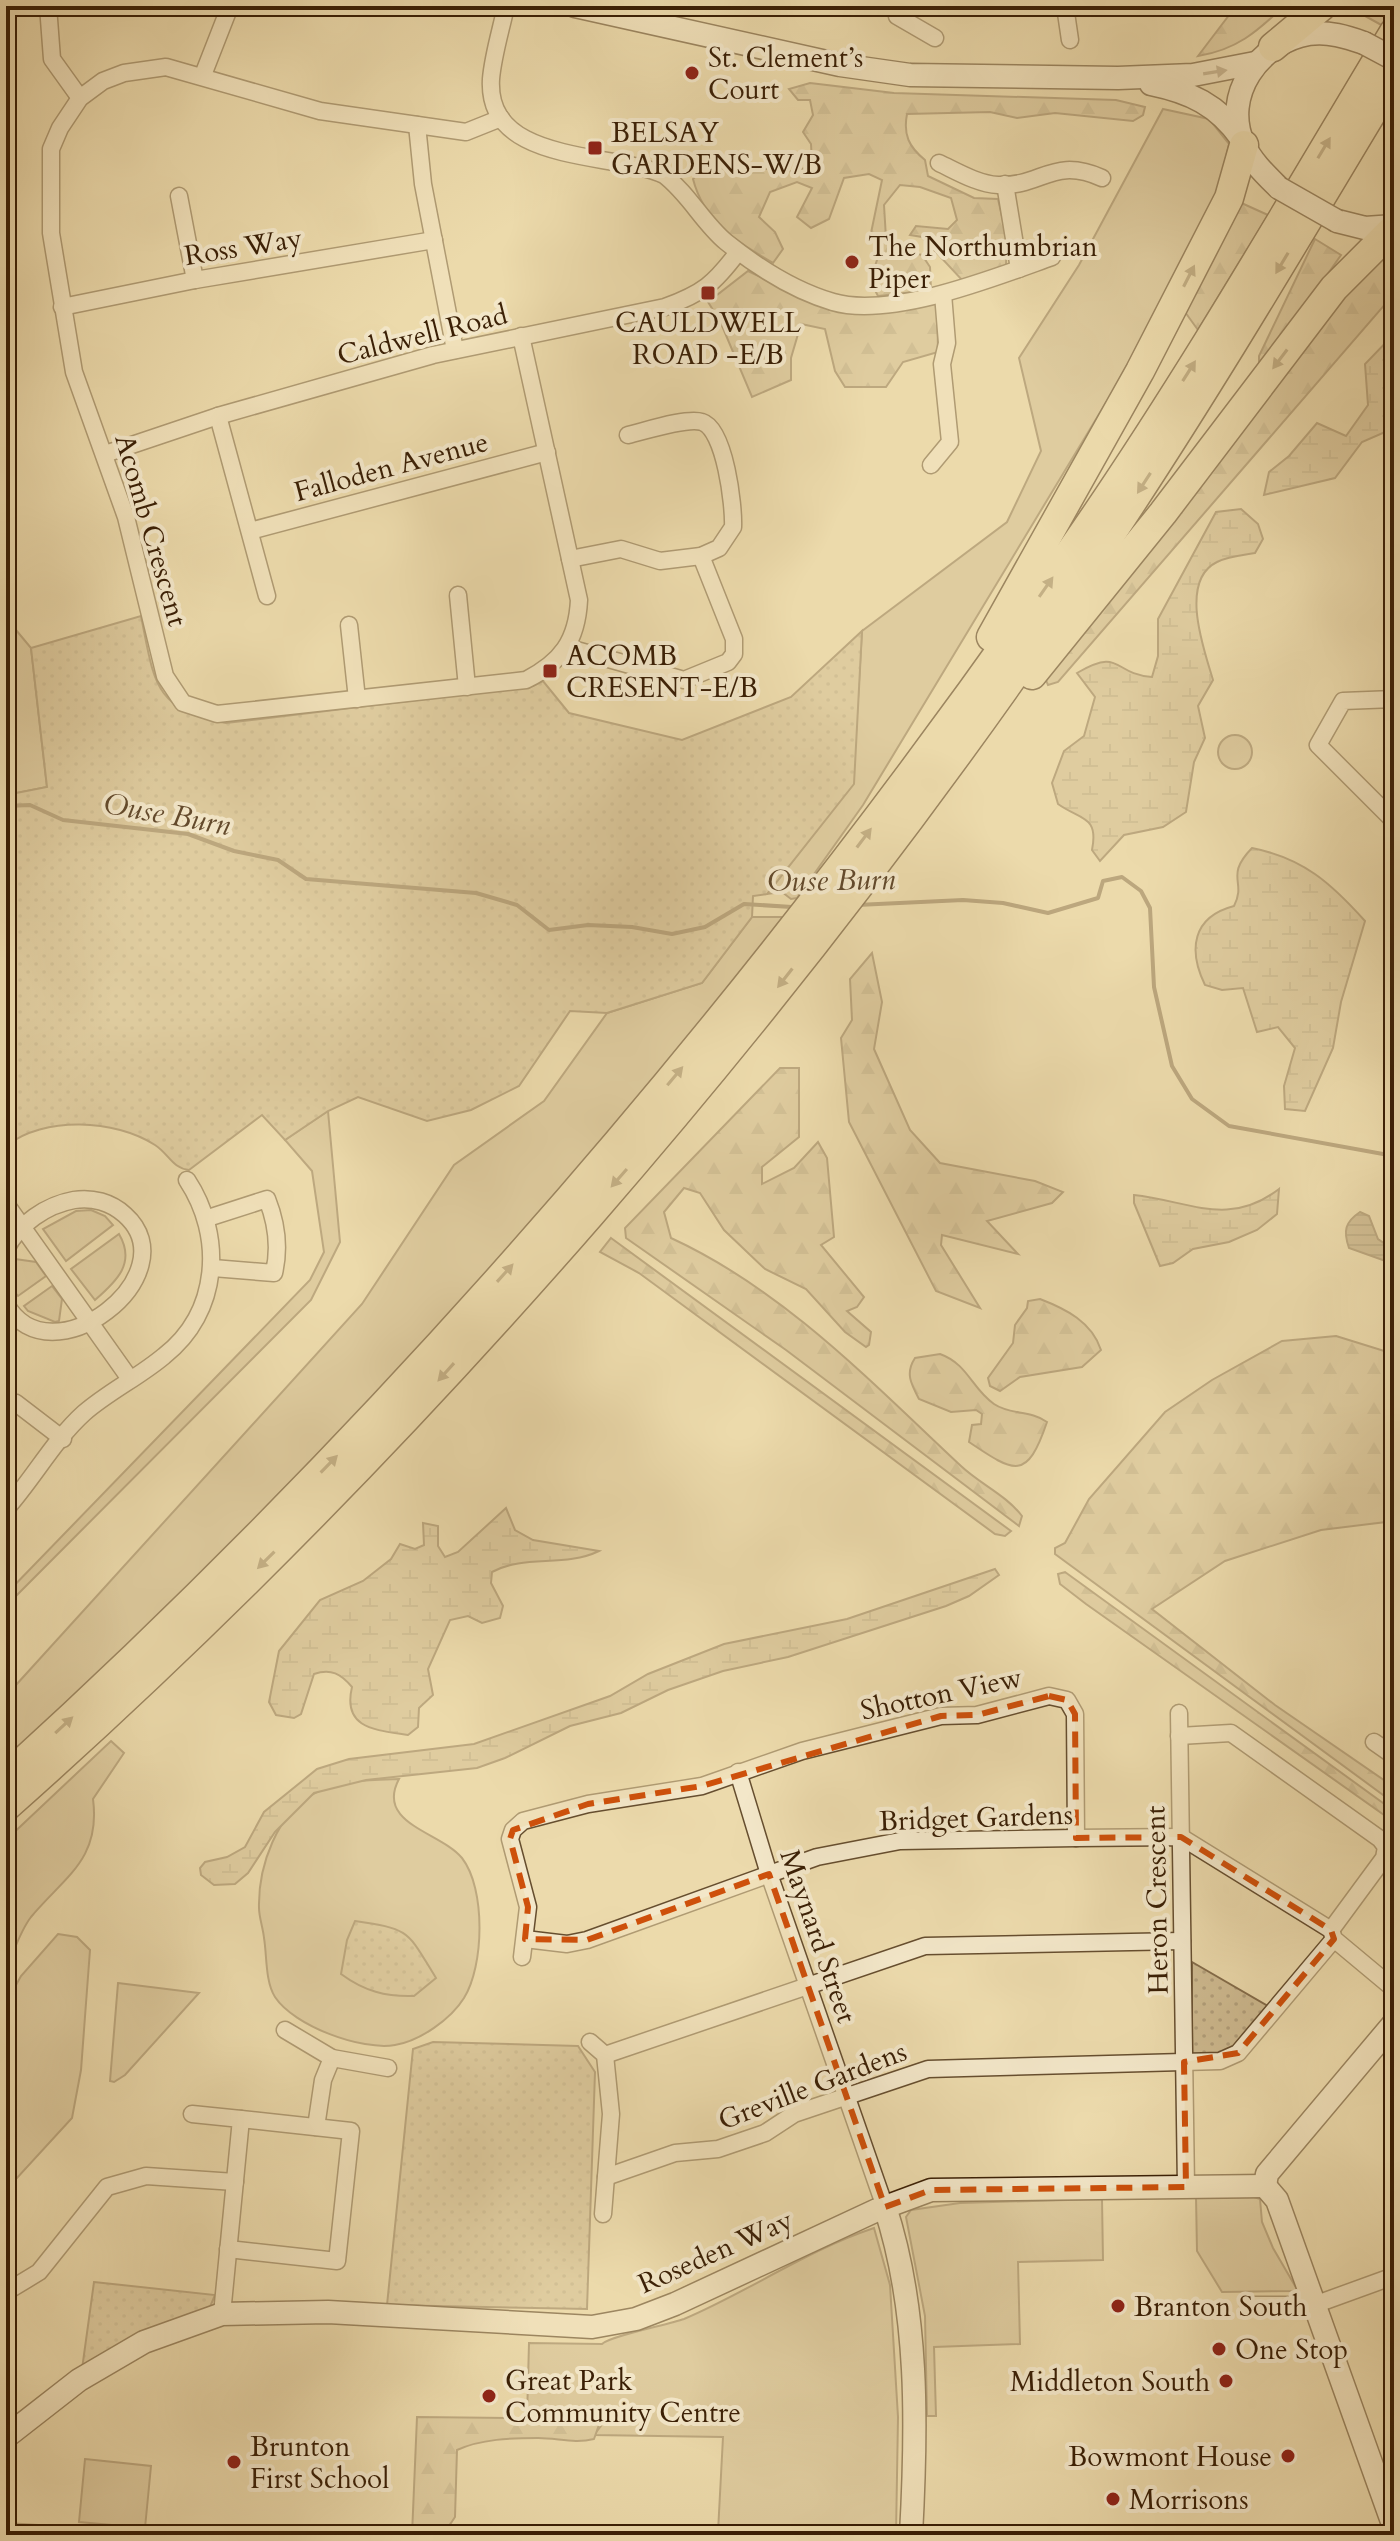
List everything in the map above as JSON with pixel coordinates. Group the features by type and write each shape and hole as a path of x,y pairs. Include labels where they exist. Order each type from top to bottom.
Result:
{"highway":[{"path":"1264,55 1322,6"},
{"path":"927,773 1149,435 1394,32"},
{"path":"6,1807 228,1598 428,1391 651,1140 824,908 1096,556 1168,447 1394,76"},
{"path":"927,773 1229,198 1242,141"},
{"path":"927,773 1014,697 1092,603 1334,288 1394,227"},
{"path":"6,1777 201,1593 412,1376 824,908"}],"street":[{"path":"48,6 52,59 80,98"},
{"path":"203,75 230,6"},
{"path":"506,6 491,79 492,95 501,118 514,134 530,144 664,175 678,185 722,239 785,281 835,303 884,304 943,294 1052,257"},
{"path":"575,6 840,65 910,75 1118,78 1193,75 1264,55 1312,33 1331,34 1364,43 1394,59"},
{"path":"896,6 897,16 935,38"},
{"path":"1065,6 1070,40"},
{"path":"1242,141 1238,105 1244,81 1264,55"},
{"name":"Acomb Crescent","path":"501,118 466,132 320,111 203,75 166,67 146,68 103,81 80,98 60,128 51,149 51,233 74,372 105,454 151,610 165,676 183,703 217,714 526,680 551,667 569,648"},
{"path":"1118,78 1162,87 1202,100 1223,115 1254,162 1279,188 1337,221 1365,228 1394,227"},
{"path":"417,125 455,350"},
{"path":"961,153 946,166 980,182 1005,184 1071,168 1102,178"},
{"path":"1005,184 1019,269"},
{"path":"179,196 195,280"},
{"name":"Ross Way","path":"62,307 195,280 434,240"},
{"name":"Caldwell Road","path":"105,454 218,416 455,350 608,321 700,294 715,282 738,252"},
{"path":"931,465 950,442 942,364 947,343 943,294"},
{"path":"521,336 579,600 578,622 569,648 684,680 728,662 734,654 734,639 701,556"},
{"path":"218,416 267,596"},
{"path":"570,559 621,549 660,561 701,556 719,548 733,527 734,516 719,438 702,422 628,435"},
{"path":"649,430 653,448"},
{"name":"Falloden Avenue","path":"250,531 547,452"},
{"path":"458,595 467,687"},
{"path":"349,625 357,699"},
{"path":"1394,699 1343,701 1318,745 1394,821"},
{"path":"6,1509 82,1414 165,1356 182,1338 207,1293 213,1268 208,1218 187,1180"},
{"path":"6,1249 22,1226 62,1202 80,1199 113,1206 131,1221 140,1244 135,1281 118,1303 91,1323 61,1331 39,1329 19,1319 7,1308"},
{"path":"208,1218 267,1199 274,1218 277,1241 274,1273 213,1268"},
{"path":"6,1204 130,1379"},
{"path":"6,1410 16,1403 63,1439"},
{"name":"Shotton View","path":"738,1772 802,1751 941,1716 977,1715 1049,1696 1067,1700 1075,1714 1076,1838"},
{"name":"Heron Crescent","path":"1179,1713 1186,2187"},
{"path":"1179,1736 1231,1733 1380,1839 1386,1847 1384,1858 1332,1935 1238,2053 1220,2061 1184,2062"},
{"path":"1374,1742 1394,1756"},
{"path":"522,1957 528,1907 510,1839 523,1821 588,1804 702,1786 738,1772"},
{"name":"Maynard Street","path":"738,1772 769,1874 885,2207"},
{"path":"1181,1837 1332,1935 1394,1989"},
{"name":"Bridget Gardens","path":"525,1939 567,1944 587,1940 817,1857 900,1841 1181,1837"},
{"path":"605,2055 925,1946 1182,1941"},
{"path":"1394,2023 1267,2174 1265,2186 1277,2200 1394,2527"},
{"path":"285,2030 332,2058 388,2068"},
{"path":"590,2042 605,2055 611,2092 603,2214"},
{"path":"316,2127 323,2080 332,2058"},
{"name":"Greville Gardens","path":"606,2177 675,2153 730,2145 765,2133 794,2114 928,2069 1184,2062"},
{"path":"192,2114 351,2131 337,2261 228,2249"},
{"path":"222,2314 241,2119"},
{"path":"6,2292 39,2272 107,2187 146,2176 235,2182"},
{"name":"Roseden Way","path":"6,2437 79,2380 144,2342 222,2314 328,2312 592,2327 636,2319 675,2304 885,2207 931,2190 1265,2186"},
{"path":"885,2207 905,2283 915,2460 911,2535"},
{"path":"1248,2305 1314,2305 1394,2276"}],"highlighted area":[{"path":"1049,1696 1067,1700 1075,1714 1076,1838 1181,1837 1331,1930 1334,1939 1238,2053 1184,2062 1186,2187 931,2190 885,2207 769,1874 587,1940 525,1939 528,1907 510,1839 513,1830 588,1804 702,1786 941,1716 977,1715"}],"green space":[{"path":"1236,6 1284,6 1265,24 1235,44 1198,56"},
{"path":"1347,6 1394,6 1385,27"},
{"path":"810,83 894,93 1116,100 1145,107 1143,115 1133,121 1055,113 1017,118 990,112 907,114 908,140 925,160 928,176 974,198 998,199 1007,238 1006,265 982,277 962,280 922,237 910,235 916,226 948,229 957,220 951,198 920,187 900,185 884,205 886,238 904,251 922,255 930,267 931,290 878,296 870,281 878,257 871,233 882,180 869,174 844,178 829,219 811,228 797,217 812,188 797,182 770,192 759,217 775,232 783,249 773,263 746,247 713,219 693,179 709,163 797,172 812,163 811,144 803,132 813,115 810,100 798,100 789,89"},
{"path":"1163,109 1209,119 1229,144 1215,204 1113,391 863,805 797,898 791,899 782,892 767,894 853,784 862,631 1007,522 1041,451 1019,358 1079,265"},
{"path":"1237,201 1268,215 1198,330 1185,312"},
{"path":"1315,239 1341,255 1259,372 1259,356"},
{"path":"1394,246 1394,294 1058,682 1048,685 1044,675 1325,311"},
{"path":"748,271 830,310 887,313 937,300 938,352 903,362 886,387 845,387 835,371 825,329 801,324 791,358 791,380 752,397 720,321 708,302"},
{"path":"1394,334 1392,429 1362,442 1335,478 1264,495 1269,472 1289,456 1317,423 1346,436 1368,405 1365,364"},
{"path":"1241,509 1258,524 1263,539 1255,553 1217,562 1205,571 1196,600 1200,635 1213,680 1198,706 1205,738 1194,762 1186,812 1163,827 1124,835 1100,861 1092,850 1093,830 1090,824 1058,804 1052,783 1064,751 1084,736 1095,697 1077,673 1102,662 1110,662 1139,675 1152,677 1158,656 1158,619 1216,512"},
{"path":"141,616 154,675 161,689 170,701 202,718 226,723 533,686 543,681 569,713 682,740 791,697 862,631 854,784 767,894 753,896 752,917 702,983 607,1013 570,1011 519,1086 471,1110 427,1121 358,1097 328,1111 285,1140 262,1115 189,1170 178,1167 155,1145 139,1136 100,1126 80,1124 40,1130 6,1146 6,795 47,787 31,648"},
{"path":"6,618 31,648 47,787 6,795"},
{"path":"1235,735 1247,740 1252,752 1247,764 1235,769 1223,764 1218,752 1223,740"},
{"path":"1252,848 1286,858 1315,874 1365,921 1341,1002 1333,1048 1305,1111 1285,1109 1284,1086 1295,1048 1278,1027 1257,1032 1243,988 1222,990 1205,985 1196,959 1197,936 1202,927 1209,918 1234,906 1239,866"},
{"path":"752,917 783,917 681,1052 588,1161 427,1338 262,1511 6,1761 6,1696 362,1304 454,1165 544,1101 607,1013 702,983"},
{"path":"872,953 882,1002 874,1049 910,1130 940,1163 1035,1181 1063,1192 1052,1203 987,1221 1018,1254 942,1235 941,1245 980,1308 936,1291 849,1122 841,1038 852,1020 850,979"},
{"path":"780,1068 799,1068 799,1137 762,1167 762,1184 794,1168 818,1142 827,1158 834,1237 821,1245 864,1297 857,1307 847,1311 871,1332 869,1345 866,1347 845,1332 806,1289 765,1269 724,1230 700,1193 684,1188 664,1212 671,1238 751,1284 825,1340 961,1466 1016,1509 1022,1516 1019,1526 786,1350 626,1238 625,1228"},
{"path":"328,1111 340,1242 311,1300 6,1606 6,1594 310,1280 324,1252 312,1171 285,1140"},
{"path":"1279,1189 1277,1214 1257,1230 1229,1242 1193,1249 1173,1263 1160,1266 1134,1203 1134,1195 1225,1210 1260,1201"},
{"path":"91,1210 105,1216 113,1225 66,1261 43,1229 76,1211"},
{"path":"119,1234 124,1244 125,1263 117,1278 95,1300 71,1269"},
{"path":"611,1238 1011,1531 1005,1536 995,1534 639,1273 600,1252"},
{"path":"15,1259 36,1262 46,1276 18,1296 14,1291"},
{"path":"52,1286 62,1299 59,1321 55,1322 28,1311 24,1306"},
{"path":"1040,1299 1085,1324 1101,1350 1082,1367 1020,1377 1000,1391 990,1386 988,1378 1013,1343 1015,1325 1027,1308 1028,1301"},
{"path":"1336,1336 1394,1354 1394,1521 1321,1530 1225,1561 1152,1609 1275,1705 1394,1787 1394,1803 1055,1554 1055,1548 1065,1543 1089,1499 1165,1412 1212,1380 1282,1341"},
{"path":"940,1354 964,1370 994,1404 1047,1422 1040,1441 1026,1462 1018,1466 1009,1465 969,1442 972,1425 981,1424 982,1414 976,1410 951,1412 919,1399 910,1378 912,1363 915,1358"},
{"path":"506,1508 515,1530 533,1540 599,1551 572,1559 518,1564 492,1572 491,1583 503,1606 500,1618 482,1623 468,1616 450,1620 428,1669 433,1695 419,1708 418,1727 408,1735 364,1725 352,1712 352,1687 331,1672 314,1674 301,1714 294,1718 276,1715 269,1702 279,1651 320,1600 363,1581 391,1559 400,1544 415,1549 424,1545 423,1523 438,1526 438,1546 445,1557 458,1552"},
{"path":"995,1569 999,1575 969,1596 946,1606 788,1657 723,1671 668,1690 621,1713 570,1726 505,1758 477,1768 366,1780 314,1793 275,1832 248,1873 235,1884 214,1885 201,1875 200,1868 205,1862 227,1857 245,1847 264,1812 317,1769 349,1759 474,1744 610,1696 648,1674 724,1644 847,1619"},
{"path":"1065,1572 1394,1811 1394,1822 1086,1604 1060,1584 1058,1574"},
{"path":"111,1741 124,1753 93,1799 94,1820 86,1853 27,1923 6,1969 6,1840"},
{"path":"399,1779 394,1794 396,1807 403,1817 452,1849 470,1872 480,1928 471,1984 451,2014 414,2039 381,2046 348,2040 313,2027 284,2008 275,1997 268,1976 259,1911 260,1892 272,1842 290,1813 302,1802 335,1785"},
{"path":"355,1921 398,1930 406,1935 436,1978 414,1996 404,1996 367,1989 341,1974 347,1940"},
{"path":"58,1934 77,1937 90,1950 81,2070 72,2118 6,2190 6,2003 21,1976"},
{"path":"1192,1962 1273,2009 1220,2061 1194,2056 1192,2052"},
{"path":"118,1983 199,1993 125,2075 114,2082 110,2081"},
{"path":"433,2042 578,2046 595,2072 587,2309 387,2305 413,2049"},
{"path":"1251,2196 1260,2199 1262,2222 1298,2291 1222,2292 1197,2251 1196,2197"},
{"path":"1102,2199 1103,2260 1018,2262 1020,2344 934,2347 936,2416 927,2416 925,2316 906,2217 911,2210 960,2203"},
{"path":"874,2228 890,2285 898,2417 896,2535 718,2532 723,2437 594,2435 601,2426 601,2419 527,2418 529,2343 602,2344 684,2319 801,2259"},
{"path":"94,2282 215,2295 210,2307 82,2369"},
{"path":"417,2417 601,2419 594,2439 507,2439 476,2443 457,2450 455,2517 449,2526 431,2525 431,2535 412,2535"},
{"path":"85,2459 151,2466 145,2528 79,2522"},
{"path":"6,2523 200,2535 6,2535"}],"shaded area":[{"path":"1360,1212 1369,1216 1378,1239 1394,1250 1394,1264 1349,1248 1347,1227"}],"waterway":[{"name":"Ouse Burn","path":"6,806 30,805 63,820 188,834 234,851 278,860 306,879 476,893 517,905 549,930 588,925 632,927 672,934 705,927 744,904 792,907"},
{"name":"Ouse Burn","path":"857,905 963,900 1003,903 1048,913 1098,898 1103,881 1122,877 1141,891 1150,908 1154,987 1172,1066 1192,1099 1229,1126 1394,1156"}],"place":[{"name":"St. Clement’s Court","path":"692,73"},
{"name":"BELSAY GARDENS-W/B","path":"595,148"},
{"name":"The Northumbrian Piper","path":"852,262"},
{"name":"CAULDWELL ROAD -E/B","path":"708,293"},
{"name":"ACOMB CRESENT-E/B","path":"550,671"},
{"name":"Branton South","path":"1118,2306"},
{"name":"One Stop","path":"1219,2349"},
{"name":"Middleton South","path":"1226,2381"},
{"name":"Great Park Community Centre","path":"489,2396"},
{"name":"Bowmont House","path":"1288,2456"},
{"name":"Brunton First School","path":"234,2462"},
{"name":"Morrisons","path":"1113,2499"}]}
